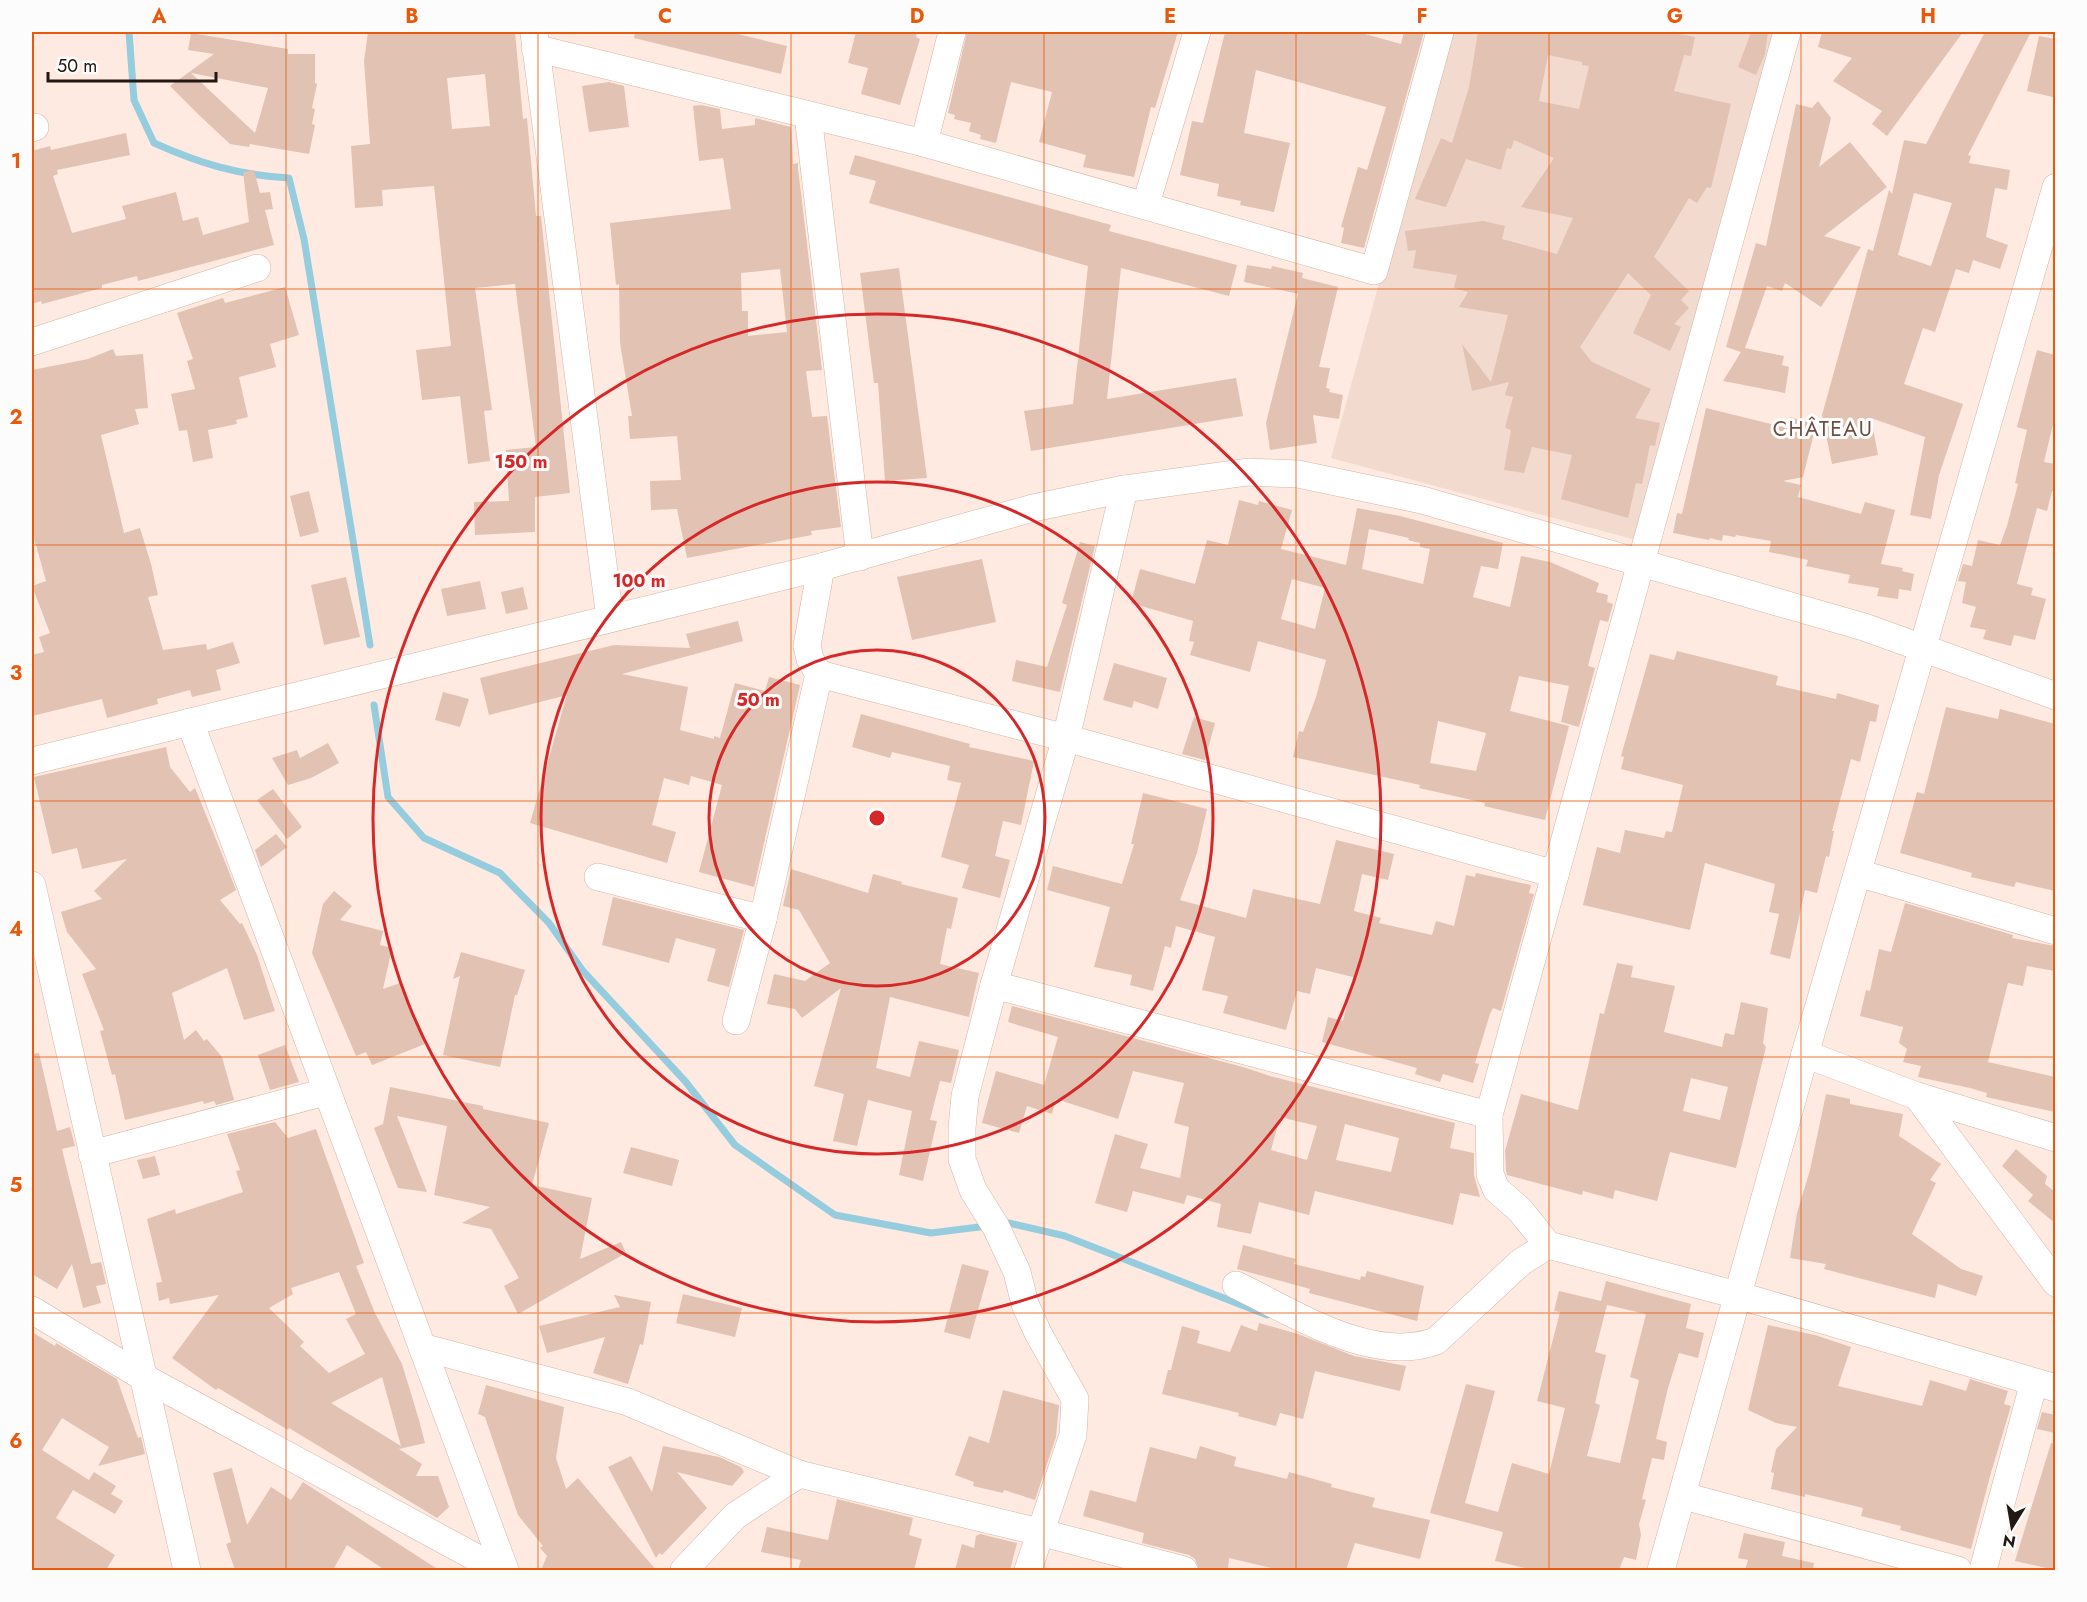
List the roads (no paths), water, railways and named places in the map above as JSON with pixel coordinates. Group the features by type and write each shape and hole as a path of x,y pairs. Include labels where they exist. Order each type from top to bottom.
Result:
{"street":[{"path":"924,143 952,32"},
{"path":"1146,204 1197,32"},
{"path":"610,618 534,40 1146,204 1374,271 1440,32"},
{"path":"1787,32 1639,563 1490,1115 1490,1174 1496,1189 1520,1210 1548,1245 1737,1295 2045,1385 1983,1570"},
{"path":"808,115 860,557"},
{"path":"1661,1570 1684,1496 1737,1295 1858,873 1924,648 2045,259 2055,187"},
{"path":"32,342 257,268"},
{"path":"32,761 821,567 1033,508 1124,489 1248,472 1298,474 1422,500 1804,608 1924,648 2055,696"},
{"path":"1028,1570 1073,1436 1075,1399 1024,1304 1017,1272 996,1227 973,1190 962,1159 965,1096 994,985 1066,738 1124,489"},
{"path":"736,1021 763,919 819,674 810,659 807,646 821,567"},
{"path":"819,674 1066,738 1555,874"},
{"path":"190,722 325,1092 505,1570"},
{"path":"1858,873 2055,931"},
{"path":"598,877 763,919"},
{"path":"32,885 187,1570"},
{"path":"994,985 1490,1115"},
{"path":"1805,1054 1917,1096 2055,1138"},
{"path":"92,1154 325,1092"},
{"path":"1917,1096 2055,1282"},
{"path":"1236,1285 1346,1337 1376,1346 1421,1347 1436,1341 1521,1262 1548,1245"},
{"path":"32,1310 143,1377 499,1570"},
{"path":"422,1347 628,1402 799,1474 1184,1570"},
{"path":"684,1570 735,1516 799,1474"},
{"path":"1684,1496 1958,1570"}],"waterway":[{"path":"129,32 134,100 154,143 220,167 289,178 304,239 370,645"},
{"path":"374,705 388,797 424,838 500,873 549,923 583,971 685,1081 735,1145 835,1215 931,1233 987,1226"},
{"path":"1001,1224 1009,1223 1065,1236 1267,1315"}],"district":[{"name":"CHÂTEAU","path":"1823,429"}]}
